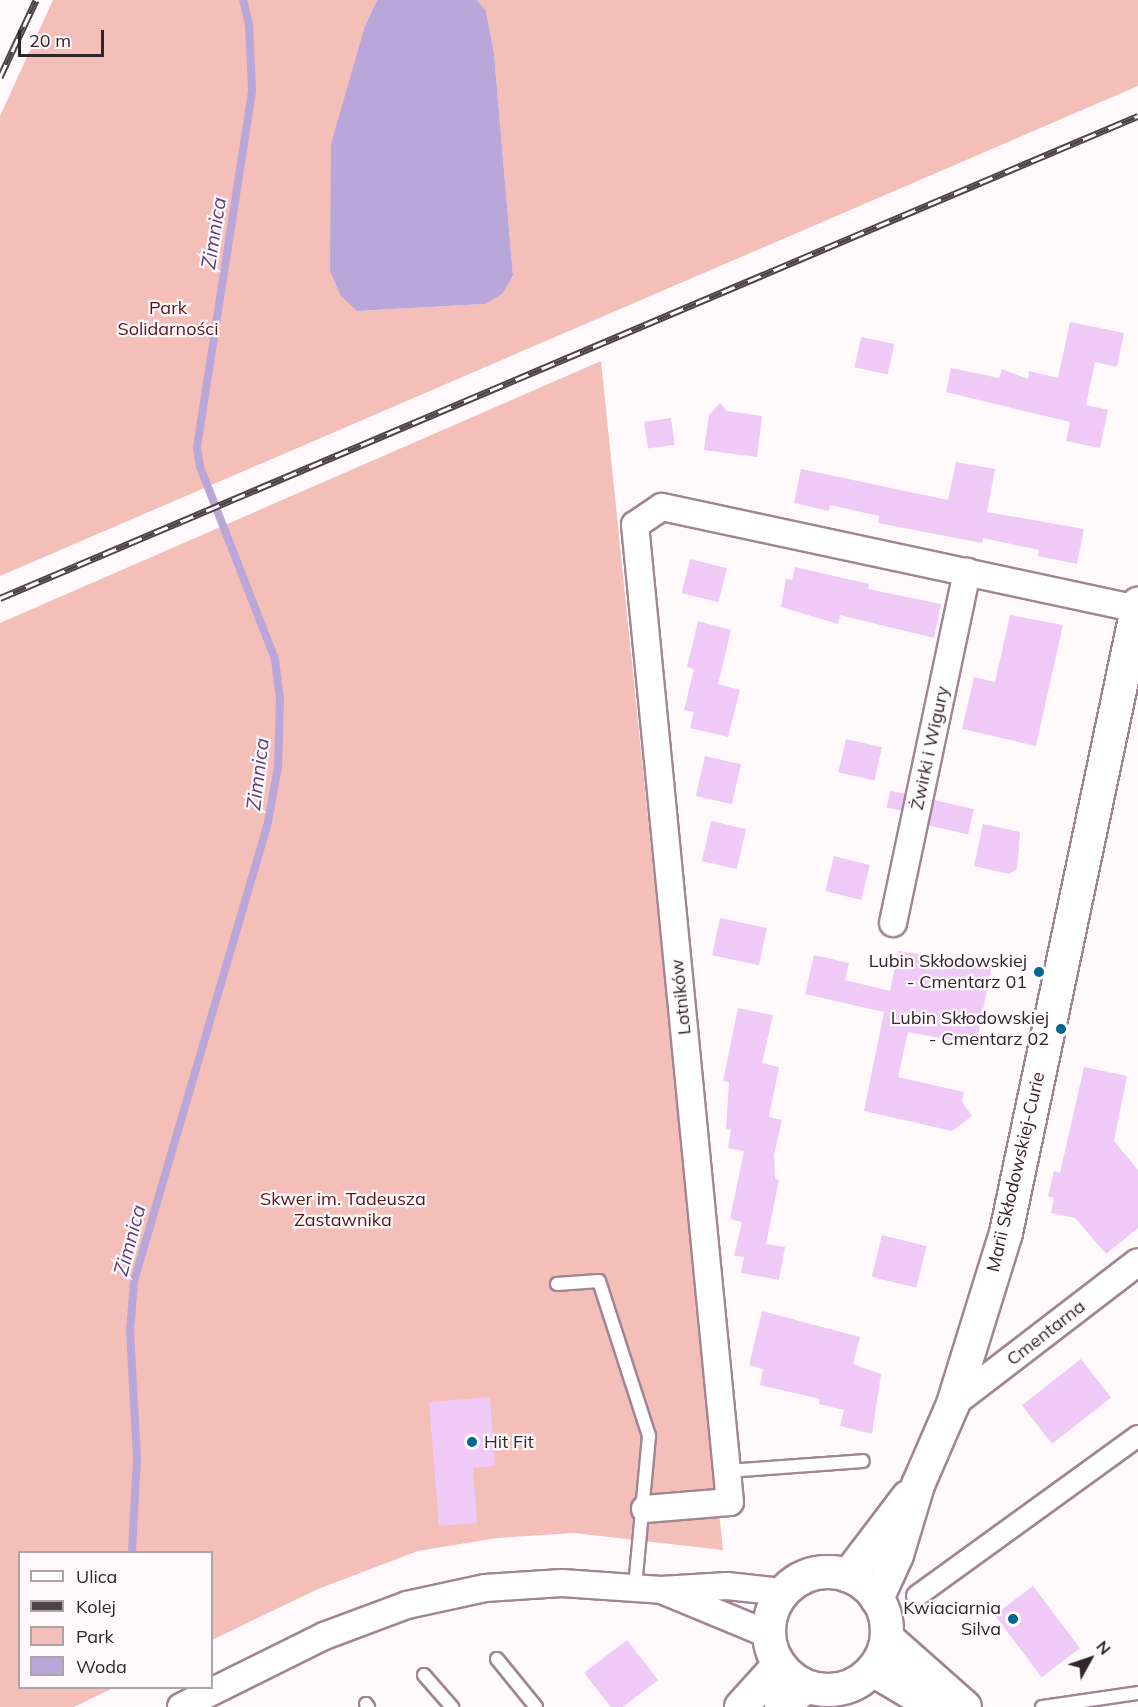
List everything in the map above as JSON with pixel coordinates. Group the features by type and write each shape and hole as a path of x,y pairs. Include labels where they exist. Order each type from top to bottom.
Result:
{"street":[{"name":"Lotników","path":"645,1509 730,1502 635,525 662,507 967,572"},
{"path":"967,572 1138,606"},
{"name":"Żwirki i Wigury","path":"893,923 967,572"},
{"name":"Marii Skłodowskiej-Curie","path":"877,1599 897,1555 918,1485 952,1404 1006,1233 1138,606"},
{"name":"Cmentarna","path":"952,1404 1138,1262"},
{"path":"917,1596 1138,1436"},
{"name":"Marii Skłodowskiej-Curie","path":"848,1576 918,1485"},
{"path":"817,1574 848,1576 877,1599 885,1618 887,1638 873,1670 854,1685 830,1691 806,1687 779,1665 768,1634 771,1612 782,1592 801,1578 817,1574"},
{"path":"181,1707 324,1636 407,1605 485,1588 562,1583 635,1586 660,1590 768,1634"},
{"path":"660,1590 714,1586 782,1592"},
{"path":"887,1638 966,1707"},
{"path":"741,1707 779,1665"},
{"path":"873,1670 934,1707"},
{"path":"781,1707 806,1687"}],"lane":[{"path":"557,1284 599,1281 649,1436 645,1509 635,1586"},
{"path":"728,1471 863,1461"},
{"path":"497,1659 536,1707"},
{"path":"424,1674 452,1707"},
{"path":"1042,1707 1138,1693"}],"green space":[{"name":"Park Solidarności","path":"53,0 377,0 365,26 357,311 485,304 513,277 494,53 486,11 477,0 1138,0 1138,86 0,576 0,116"},
{"name":"Skwer im. Tadeusza Zastawnika","path":"601,361 723,1550 574,1533 497,1538 418,1551 318,1589 213,1640 213,1551 18,1551 18,1689 111,1689 74,1707 0,1707 0,623"}],"water":[{"path":"377,0 477,0 486,11 494,53 513,276 502,294 485,304 357,311 341,296 330,271 331,144 365,26"}],"building":[{"path":"1070,322 1124,333 1117,367 1095,362 1086,405 1108,410 1100,448 1066,441 1070,422 946,392 951,368 999,378 1002,369 1028,379 1029,371 1058,378"},
{"path":"861,337 894,344 888,374 855,367"},
{"path":"720,403 727,411 762,416 757,457 704,450 709,415"},
{"path":"671,418 675,445 648,448 644,422"},
{"path":"956,462 995,469 987,512 1084,529 1077,564 1038,556 1039,550 983,538 982,543 878,523 879,516 830,505 829,511 794,503 801,469 948,500"},
{"path":"690,559 727,568 718,602 682,593"},
{"path":"795,567 869,584 868,589 941,604 934,638 840,615 838,624 781,607 786,579 792,580"},
{"path":"1010,615 1063,625 1036,746 962,729 974,677 995,682"},
{"path":"698,621 731,630 718,684 740,690 728,737 690,728 694,712 684,710 694,669 687,667"},
{"path":"846,739 882,747 874,780 838,772"},
{"path":"705,756 741,764 732,804 696,796"},
{"path":"890,791 905,794 901,811 887,808"},
{"path":"934,800 974,809 968,835 928,825"},
{"path":"711,821 746,829 737,869 702,861"},
{"path":"983,824 1020,832 1017,869 1009,874 974,866"},
{"path":"834,856 870,865 861,900 825,891"},
{"path":"720,918 767,928 759,965 712,955"},
{"path":"898,951 992,965 976,1045 908,1032 898,1077 964,1092 962,1102 972,1116 952,1131 864,1111 884,1012 805,994 814,955 849,963 845,980 890,991"},
{"path":"738,1008 773,1015 762,1063 779,1067 769,1117 782,1120 774,1155 775,1179 779,1180 766,1244 785,1247 779,1280 741,1273 744,1257 734,1256 742,1222 730,1219 744,1151 728,1148 731,1130 726,1129 729,1082 723,1081"},
{"path":"1084,1067 1127,1076 1114,1141 1138,1170 1138,1228 1106,1254 1075,1218 1051,1213 1054,1198 1048,1196 1054,1171 1060,1173"},
{"path":"882,1235 927,1246 916,1288 872,1277"},
{"path":"762,1311 860,1337 853,1364 881,1374 872,1434 840,1426 844,1410 819,1404 820,1399 760,1385 763,1369 749,1365"},
{"path":"1081,1359 1111,1398 1052,1444 1022,1405"},
{"path":"490,1397 495,1466 473,1468 477,1523 439,1526 429,1402"},
{"path":"1033,1586 1080,1648 1042,1677 995,1615"},
{"path":"627,1640 658,1680 623,1707 611,1707 584,1673"}],"waterway":[{"name":"Zimnica","path":"132,1551 137,1457 130,1332 134,1281 268,822 278,767 280,700 275,659 200,467 197,447 252,90 249,25 243,0"}],"railway":[{"path":"0,77 36,0"},
{"path":"0,598 1138,116"}],"place":[{"name":"Lubin Skłodowskiej - Cmentarz 01","path":"1039,972"},
{"name":"Lubin Skłodowskiej - Cmentarz 02","path":"1061,1029"},
{"name":"Hit Fit","path":"472,1442"},
{"name":"Kwiaciarnia Silva","path":"1013,1619"}]}
